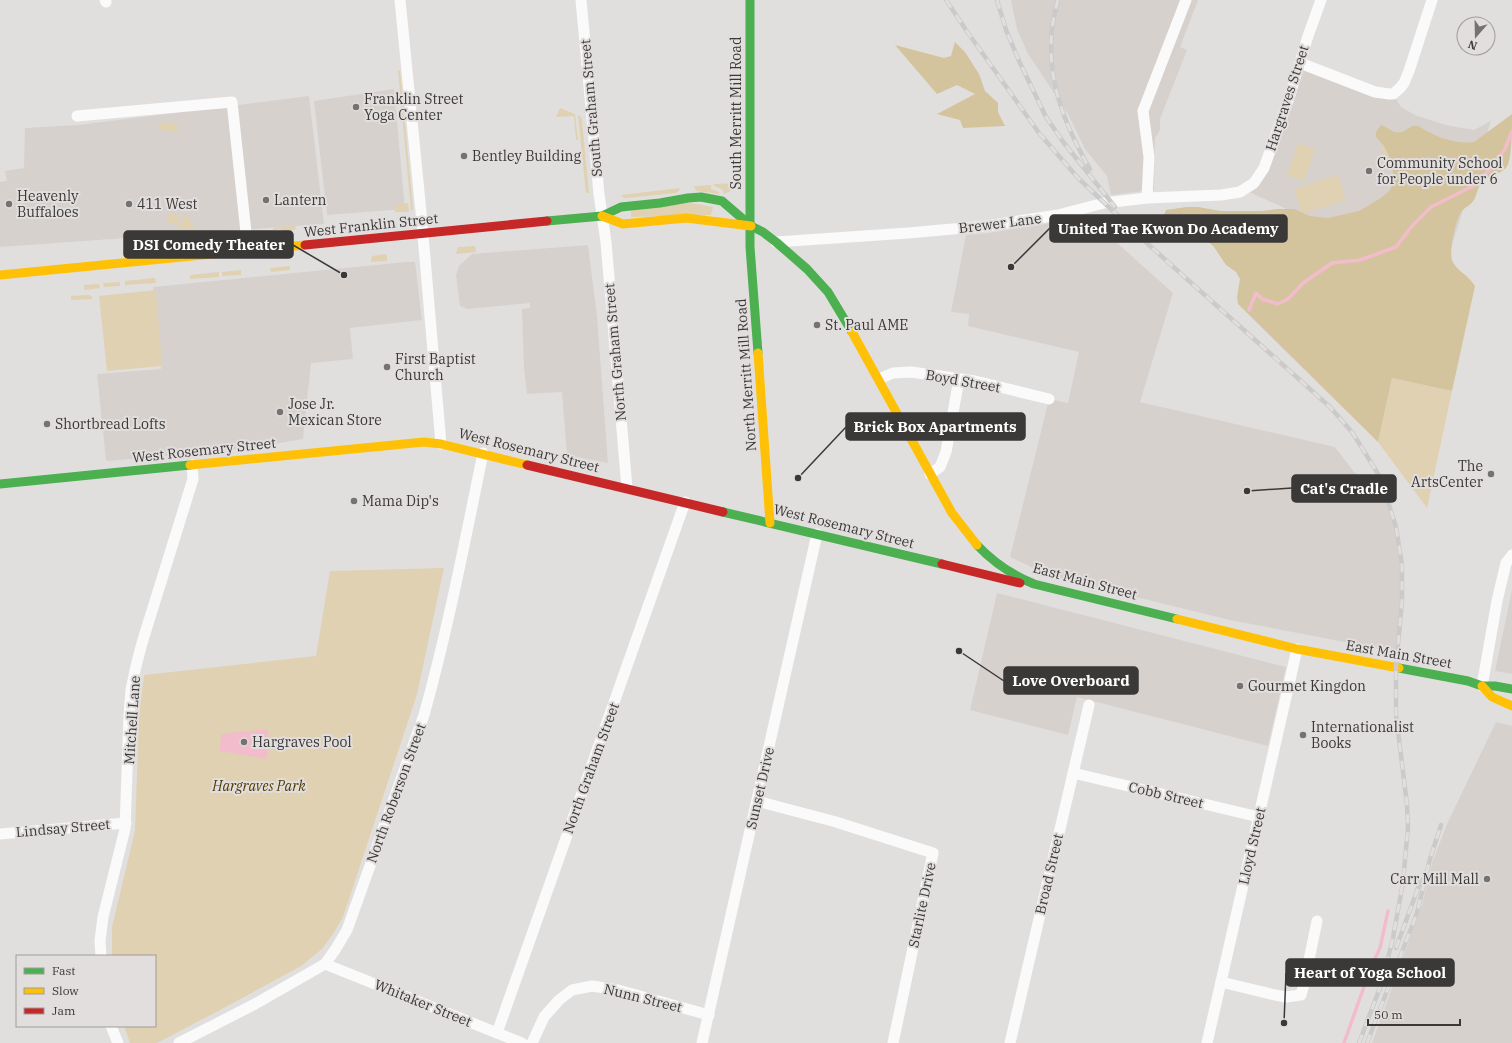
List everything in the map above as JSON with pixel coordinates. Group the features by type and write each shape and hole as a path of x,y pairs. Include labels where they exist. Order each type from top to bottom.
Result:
{"main road":[{"name":"South Merritt Mill Road","path":"750,0 749,176 751,226"},
{"name":"West Franklin Street","path":"0,275 602,216 621,207 688,198 722,201 751,226"},
{"name":"West Franklin Street","path":"602,216 623,224 686,218 751,226"},
{"name":"East Main Street","path":"751,226 763,232 776,242 807,269 828,292 952,513 972,539 1013,574 1041,586 1297,649 1440,675 1468,681 1482,686 1495,686 1512,689"},
{"name":"North Merritt Mill Road","path":"751,226 750,247 770,523"},
{"name":"West Rosemary Street","path":"0,484 424,442 483,453 1011,581 1041,586"},
{"path":"1482,686 1492,697 1512,706"}],"street":[{"path":"400,0 423,234 441,444"},
{"name":"South Graham Street","path":"581,0 602,216"},
{"path":"1147,198 1149,157 1143,111 1186,0"},
{"name":"Hargraves Street","path":"1246,190 1258,178 1264,168 1321,0"},
{"path":"1300,63 1375,92 1393,94 1400,88 1409,71 1432,0"},
{"path":"77,116 232,102 248,251"},
{"name":"Brewer Lane","path":"776,242 986,226 1058,215 1104,203 1147,198 1233,194 1246,190"},
{"name":"North Graham Street","path":"602,216 626,488"},
{"name":"Boyd Street","path":"878,379 899,371 911,372 975,381 1049,399"},
{"path":"930,474 940,467 946,452 959,379"},
{"name":"North Roberson Street","path":"179,1043 255,1004 325,964 347,930 424,715 459,569 483,453"},
{"name":"Mitchell Lane","path":"101,955 100,941 103,917 126,823 131,690 142,643 193,479 192,465"},
{"name":"North Graham Street","path":"497,1033 685,502"},
{"name":"Sunset Drive","path":"702,1043 817,534"},
{"path":"1482,686 1497,601 1506,563 1512,555"},
{"name":"Lloyd Street","path":"1207,1043 1297,649"},
{"name":"Broad Street","path":"1010,1043 1088,705"},
{"name":"Cobb Street","path":"1073,772 1259,817"},
{"name":"Starlite Drive","path":"757,801 842,824 933,853 893,1043"},
{"name":"Lindsay Street","path":"0,834 126,823"},
{"path":"1221,982 1286,997 1301,995 1317,921"},
{"name":"Whitaker Street","path":"325,964 522,1043"},
{"name":"Nunn Street","path":"532,1043 544,1017 559,1000 572,990 592,986 618,990 709,1015"},
{"path":"111,1027 118,1043"}],"shaded area":[{"path":"1011,0 1198,0 1180,47 1187,50 1160,119 1160,130 1155,138 1154,190 1111,195 1107,176 1085,149 1068,114 1028,54 1017,29"},
{"path":"955,42 965,52 979,74 985,91 998,103 998,112 1005,126 963,128 960,120 937,114 975,94 957,85 937,94 895,45 944,58 951,56"},
{"name":"Community School for People under 6","path":"1300,63 1393,94 1401,107 1415,115 1446,125 1474,130 1491,121 1441,280 1245,190 1254,183"},
{"path":"394,89 405,209 327,215 314,101"},
{"path":"309,96 324,224 0,247 0,182 7,181 5,171 24,168 25,128 78,125"},
{"path":"1512,114 1511,147 1508,165 1497,174 1488,177 1481,183 1474,200 1461,212 1457,221 1451,250 1452,260 1456,267 1475,286 1452,391 1392,378 1378,442 1238,304 1237,297 1240,279 1236,272 1226,265 1214,247 1191,229 1169,222 1164,215 1166,210 1186,207 1198,207 1221,211 1294,209 1310,216 1328,218 1359,211 1381,198 1390,190 1394,181 1392,164 1388,154 1384,146 1376,137 1376,132 1381,125 1398,132 1413,126 1418,126 1445,139 1457,142 1474,142"},
{"path":"1088,217 1173,293 1140,402 1335,447 1354,472 1360,476 1380,477 1396,527 1402,565 1402,601 1397,652 1230,620 1050,576 1010,557 1049,399 1068,403 1079,352 968,326 969,314 951,312 966,235 989,233"},
{"path":"588,245 597,316 608,463 567,455 562,392 527,394 524,369 522,309 530,308 530,303 467,309 460,306 456,275 459,266 472,254"},
{"path":"415,262 422,320 350,328 353,359 311,363 303,439 251,448 106,460 97,374 161,369 153,287"},
{"path":"1512,590 1512,674 1495,671"},
{"path":"997,593 1286,667 1268,746 1077,697 1068,735 970,710"},
{"name":"Carr Mill Mall","path":"1496,722 1512,726 1512,1043 1372,1043 1422,905 1432,863 1447,824"},
{"name":"Hargraves Pool","path":"268,729 267,759 220,751 221,734"}],"green space":[{"path":"398,70 400,71 413,209 411,211"},
{"path":"560,108 575,114 578,140 576,140 574,116 556,117"},
{"path":"578,116 580,116 582,120 589,193 586,193"},
{"path":"171,122 176,124 178,127 176,132 161,130 158,128 160,124"},
{"path":"1298,143 1315,149 1304,181 1287,175"},
{"path":"1399,144 1405,166 1389,170 1381,146"},
{"path":"1338,175 1346,200 1302,214 1294,189"},
{"path":"736,183 729,192 724,194 723,190 714,186 714,184"},
{"path":"711,185 711,189 719,192 719,194 696,191 694,186"},
{"path":"680,188 676,193 626,198 622,197 622,195"},
{"path":"686,202 713,207 711,215 631,217 631,210"},
{"path":"408,203 409,212 395,212 394,205"},
{"path":"167,213 180,215 181,217 177,224 167,224"},
{"path":"187,214 189,215 190,221 196,232 187,233 186,228 181,228 181,233 177,233 178,226"},
{"path":"296,225 295,230 281,232 281,229 273,230 273,228"},
{"path":"475,246 476,252 456,254 458,247"},
{"path":"385,254 387,256 387,261 371,262 372,256"},
{"path":"290,266 290,270 271,272 270,268"},
{"path":"241,270 241,275 222,276 222,272"},
{"path":"219,272 219,277 190,279 190,275"},
{"path":"155,278 156,283 125,285 125,281"},
{"path":"120,282 120,286 104,287 103,283"},
{"path":"99,284 100,288 84,290 84,285"},
{"path":"156,290 162,366 107,371 99,296"},
{"path":"90,295 93,299 71,300 71,296"},
{"path":"1392,378 1452,391 1427,508 1378,442"},
{"name":"Hargraves Park","path":"444,568 417,694 342,919 322,949 301,966 157,1043 130,1043 124,1027 156,1027 156,955 112,955 112,927 135,831 139,717 144,675 316,656 330,571"}],"waterway":[{"path":"1249,310 1256,293 1262,299 1278,304 1288,299 1303,283 1332,263 1360,260 1396,247 1412,226 1431,207 1475,185 1492,167 1505,149 1512,131"},
{"path":"1344,1043 1371,967 1380,948 1388,911"}],"railway":[{"path":"946,0 1039,133 1078,178 1150,246 1330,407 1352,432 1380,477 1396,527 1402,565 1402,601 1396,667 1396,715 1407,804 1408,827 1403,882 1393,938 1380,989"},
{"path":"997,0 1006,30 1046,117 1064,143 1115,207"},
{"path":"1058,0 1053,23 1051,45 1052,66 1056,88 1069,129 1090,169"},
{"path":"1367,1043 1417,913 1430,859 1441,825"},
{"path":"1396,948 1421,880"},
{"path":"1359,1043 1381,985"}],"traffic: fast":[{"path":"750,0 750,247 758,353"},
{"path":"547,221 602,216 621,207 660,203 688,198 701,197 722,201 751,226 763,232 776,242 807,269 828,292 852,332"},
{"path":"0,484 190,465"},
{"path":"723,512 942,564"},
{"path":"977,545 1003,568 1034,584 1177,619"},
{"path":"1399,668 1468,681 1482,686 1495,686 1512,689"}],"traffic: slow":[{"path":"602,216 623,224 686,218 751,226"},
{"path":"0,275 305,245"},
{"path":"852,332 952,513 977,545"},
{"path":"758,353 770,523"},
{"path":"190,465 424,442 441,444 527,465"},
{"path":"1177,619 1297,649 1399,668"},
{"path":"1482,686 1492,697 1512,706"}],"traffic: jam":[{"path":"305,245 547,221"},
{"path":"527,465 723,512"},
{"path":"942,564 1020,583"}],"place":[{"name":"Franklin Street Yoga Center","path":"356,107"},
{"name":"Bentley Building","path":"464,156"},
{"name":"Community School for People under 6","path":"1369,171"},
{"name":"Lantern","path":"266,200"},
{"name":"Heavenly Buffaloes","path":"9,204"},
{"name":"411 West","path":"129,204"},
{"name":"United Tae Kwon Do Academy","path":"1011,267"},
{"name":"DSI Comedy Theater","path":"344,275"},
{"name":"St. Paul AME","path":"817,325"},
{"name":"First Baptist Church","path":"387,367"},
{"name":"Jose Jr. Mexican Store","path":"280,412"},
{"name":"Shortbread Lofts","path":"47,424"},
{"name":"The ArtsCenter","path":"1491,474"},
{"name":"Brick Box Apartments","path":"798,478"},
{"name":"Cat's Cradle","path":"1247,491"},
{"name":"Mama Dip's","path":"354,501"},
{"name":"Love Overboard","path":"959,651"},
{"name":"Gourmet Kingdon","path":"1240,686"},
{"name":"Internationalist Books","path":"1303,735"},
{"name":"Hargraves Pool","path":"244,742"},
{"name":"Carr Mill Mall","path":"1487,879"},
{"name":"Heart of Yoga School","path":"1284,1023"}]}
